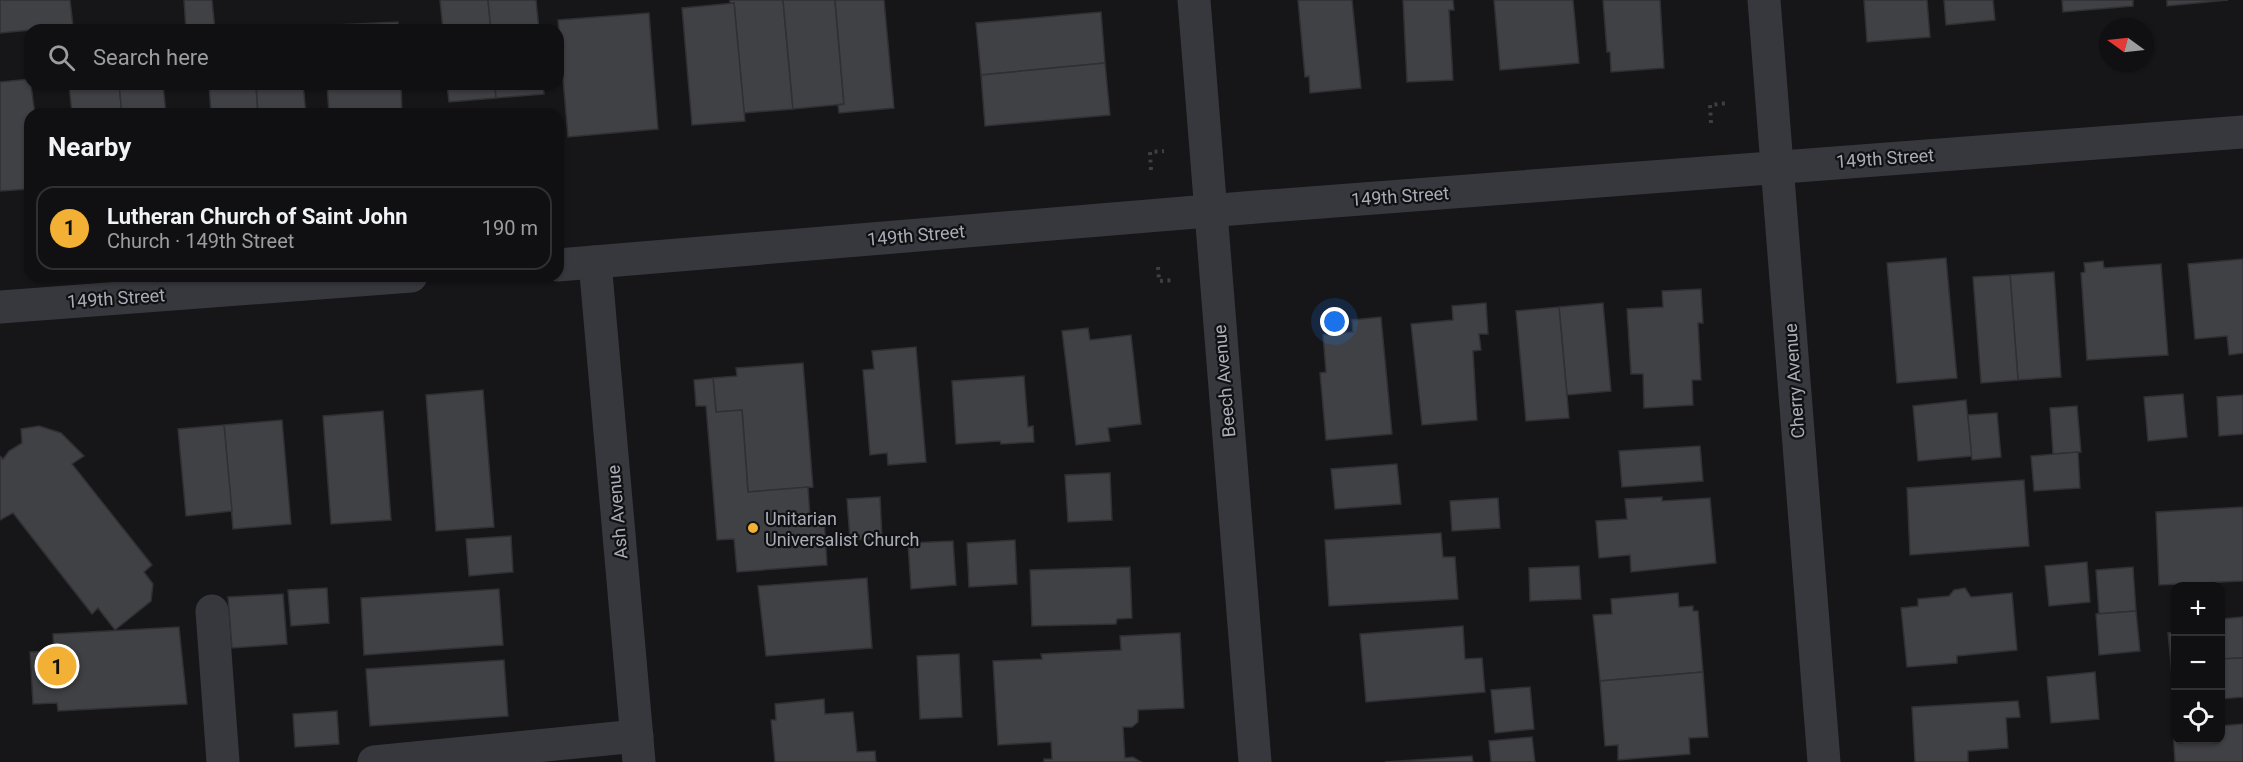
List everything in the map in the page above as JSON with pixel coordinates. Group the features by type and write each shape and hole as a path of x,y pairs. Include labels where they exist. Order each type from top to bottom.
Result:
{"street":[{"name":"Beech Avenue","path":"1194,0 1255,762"},
{"name":"Cherry Avenue","path":"1764,0 1824,762"},
{"name":"149th Street","path":"564,265 1210,211 2243,132"},
{"name":"Ash Avenue","path":"595,262 638,749"},
{"name":"149th Street","path":"0,307 331,282"},
{"path":"212,611 223,762"},
{"path":"374,762 374,760 638,749"}],"path":[{"path":"1711,123 1710,105 1728,104"},
{"path":"1151,170 1150,152 1166,151"},
{"path":"1158,267 1159,281 1174,280"}],"building":[{"path":"0,0 70,0 73,24 24,24 24,31 0,33"},
{"path":"184,0 212,0 214,24 186,24"},
{"path":"440,0 488,0 490,24 442,24"},
{"path":"488,0 536,0 538,24 490,24"},
{"path":"730,0 783,0 793,109 744,113 734,3 730,4"},
{"path":"783,0 835,0 844,104 793,109"},
{"path":"835,0 884,0 894,108 839,113 838,105 844,104"},
{"path":"1298,0 1352,0 1361,88 1310,93 1309,76 1305,77"},
{"path":"1403,0 1453,0 1454,10 1449,10 1453,80 1407,82"},
{"path":"1494,0 1573,0 1579,63 1500,70"},
{"path":"1603,0 1660,0 1664,68 1611,72"},
{"path":"1864,0 1927,0 1930,37 1867,42"},
{"path":"1944,0 1993,0 1995,20 1946,25"},
{"path":"2062,0 2133,0 2133,6 2063,12"},
{"path":"2167,0 2228,0 2167,6"},
{"path":"734,3 745,121 692,125 682,8"},
{"path":"1101,12 1105,63 981,75 976,23"},
{"path":"649,13 658,129 568,137 564,90 564,24 558,24 558,20"},
{"path":"398,22 398,24 356,24"},
{"path":"1105,63 1110,115 985,126 981,75"},
{"path":"24,80 24,90 32,90 34,108 24,108 24,189 0,191 0,82"},
{"path":"70,90 120,90 121,108 71,108"},
{"path":"120,90 164,90 165,108 121,108"},
{"path":"209,90 256,90 258,108 211,108"},
{"path":"256,90 304,90 305,108 258,108"},
{"path":"327,90 401,90 402,108 329,108"},
{"path":"448,90 495,90 496,98 449,102"},
{"path":"495,90 544,90 544,94 496,98"},
{"path":"1946,258 1957,378 1897,383 1887,263"},
{"path":"2243,259 2243,353 2229,355 2227,336 2195,339 2188,264"},
{"path":"2103,261 2104,268 2161,264 2168,355 2087,360 2081,273 2085,272 2084,263"},
{"path":"2054,272 2061,377 2018,380 2010,275"},
{"path":"2010,275 2018,380 1981,383 1973,277"},
{"path":"1701,289 1703,323 1698,323 1701,380 1692,380 1693,405 1644,408 1643,374 1631,374 1627,309 1663,307 1662,291"},
{"path":"1486,303 1488,334 1479,334 1481,350 1473,351 1477,420 1422,425 1411,324 1453,320 1452,306"},
{"path":"1603,303 1611,391 1567,395 1559,307"},
{"path":"1559,307 1569,418 1526,421 1516,311"},
{"path":"1381,317 1392,434 1326,440 1320,373 1326,372 1323,335 1353,332 1352,320"},
{"path":"1088,328 1090,340 1131,335 1141,424 1108,428 1110,441 1076,445 1062,331"},
{"path":"916,347 926,462 888,465 887,453 870,455 863,370 874,369 872,351"},
{"path":"803,363 813,487 748,492 742,410 716,412 713,378 737,376 736,368"},
{"path":"1024,376 1028,427 1033,426 1034,442 1001,444 1000,441 956,444 952,381"},
{"path":"713,378 716,412 742,410 748,492 808,487 810,517 824,516 827,565 737,572 734,539 717,540 706,406 696,406 694,380"},
{"path":"483,390 494,527 436,531 426,395"},
{"path":"2183,394 2187,437 2148,441 2144,397"},
{"path":"2243,395 2243,434 2219,436 2217,397"},
{"path":"1966,400 1972,456 1918,461 1913,406"},
{"path":"2077,406 2081,452 2053,454 2050,408"},
{"path":"383,411 391,520 331,524 323,416"},
{"path":"1997,413 2001,457 1972,460 1968,415"},
{"path":"282,420 291,524 233,529 224,425"},
{"path":"224,425 232,511 186,516 178,429"},
{"path":"39,426 61,433 84,456 72,464 152,565 144,572 153,584 151,601 115,630 98,608 92,614 13,513 0,520 0,456 3,459 9,451 22,443 21,429"},
{"path":"1700,446 1703,481 1622,487 1619,451"},
{"path":"2078,452 2080,488 2034,491 2031,456"},
{"path":"1397,464 1401,504 1335,509 1331,469"},
{"path":"1110,473 1112,520 1068,522 1065,475"},
{"path":"2024,480 2029,546 1910,555 1907,488"},
{"path":"880,497 882,538 850,540 847,499"},
{"path":"1662,497 1662,501 1710,498 1716,563 1631,572 1630,555 1599,558 1596,521 1627,519 1625,499"},
{"path":"1498,498 1500,528 1452,531 1450,501"},
{"path":"2243,507 2243,581 2171,582 2171,584 2159,585 2156,512"},
{"path":"1441,533 1443,557 1455,557 1458,599 1329,606 1325,540"},
{"path":"511,536 513,572 469,576 466,539"},
{"path":"1015,540 1017,584 969,587 967,543"},
{"path":"953,541 956,585 911,589 908,543"},
{"path":"2087,562 2090,602 2049,606 2045,566"},
{"path":"1579,566 1581,599 1530,601 1529,568"},
{"path":"1130,567 1132,618 1117,619 1116,624 1032,626 1030,570"},
{"path":"2133,567 2136,611 2099,614 2096,570"},
{"path":"867,578 872,648 766,656 758,586"},
{"path":"327,588 329,623 291,626 288,590"},
{"path":"1965,588 1971,597 2012,593 2017,650 1957,656 1957,663 1907,667 1901,608 1918,606 1918,599 1949,596 1954,590"},
{"path":"499,589 503,645 364,655 361,598"},
{"path":"1678,593 1679,607 1693,606 1693,611 1698,611 1703,672 1600,681 1593,615 1612,614 1611,599"},
{"path":"283,594 287,644 232,648 228,597"},
{"path":"2136,611 2140,651 2099,655 2096,614"},
{"path":"2243,617 2243,658 2225,659 2225,619"},
{"path":"1463,626 1465,659 1482,658 1485,692 1366,702 1360,634"},
{"path":"179,627 187,704 58,711 57,703 33,704 30,652 54,651 53,634"},
{"path":"1180,633 1184,708 1138,710 1138,722 1132,727 1123,727 1125,758 1133,757 1141,762 1044,762 1044,759 1052,759 1051,742 998,745 993,661 1042,659 1041,654 1121,650 1120,636"},
{"path":"2168,633 2171,633 2171,663"},
{"path":"959,654 962,717 920,719 917,656"},
{"path":"2243,658 2243,697 2225,699 2225,659"},
{"path":"504,660 508,716 370,726 366,669"},
{"path":"1703,672 1708,737 1689,738 1690,754 1618,760 1618,745 1605,746 1600,681"},
{"path":"2095,672 2099,719 2051,723 2047,677"},
{"path":"1530,687 1534,729 1495,733 1491,690"},
{"path":"824,699 825,714 853,712 857,752 875,751 876,762 775,762 771,720 776,720 775,704"},
{"path":"2018,701 2020,717 2006,718 2008,748 1968,751 1968,762 1915,762 1912,707"},
{"path":"337,711 339,744 295,747 293,714"},
{"path":"2243,724 2243,762 2175,762 2174,744 2225,744 2225,726"},
{"path":"1532,737 1535,762 1491,762 1489,741"},
{"path":"1472,756 1473,762 1385,762"}],"place":[{"name":"Unitarian Universalist Church","path":"753,528"},
{"name":"Lutheran Church of Saint John","path":"57,666"}]}
